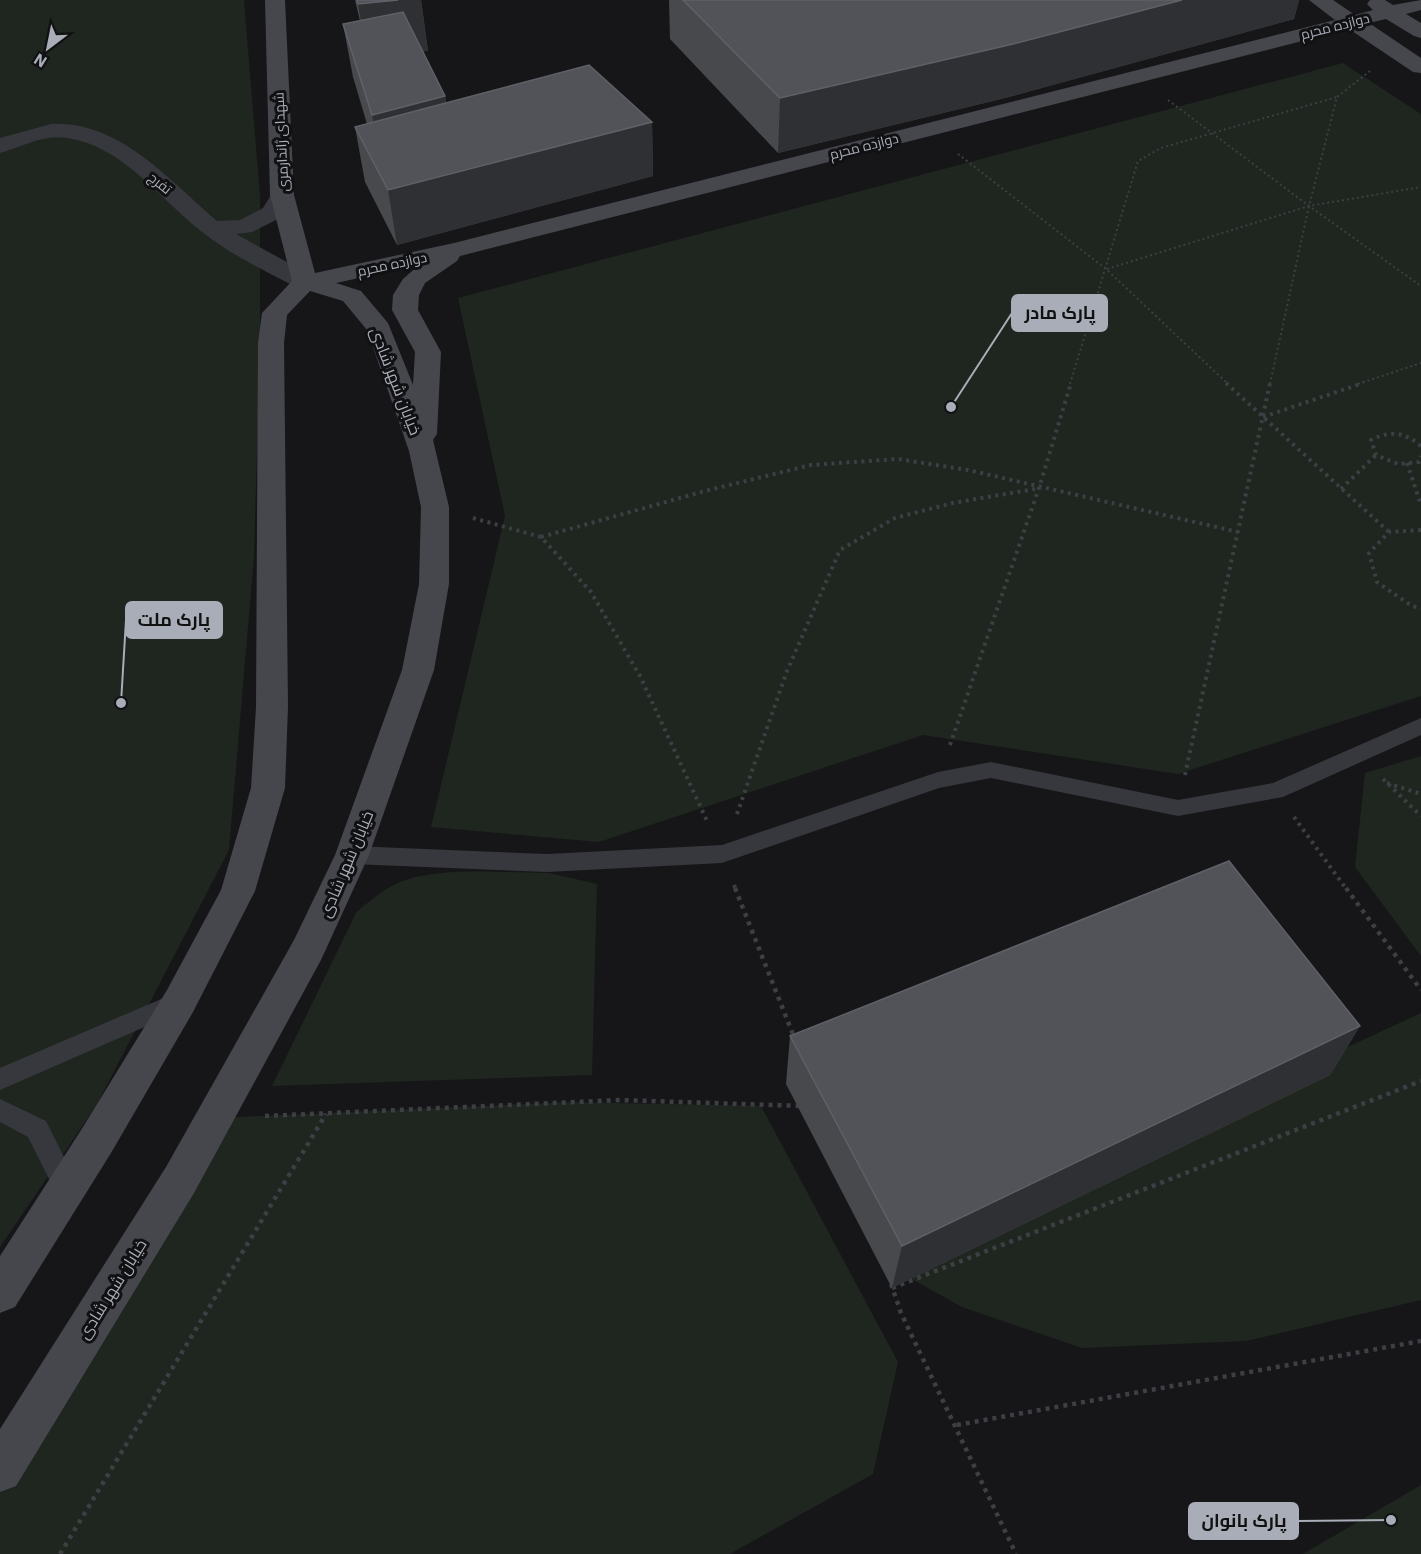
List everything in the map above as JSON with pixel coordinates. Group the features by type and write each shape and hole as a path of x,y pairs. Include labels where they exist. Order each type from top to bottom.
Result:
{"main road":[{"name":"شهدای ژاندارمری","path":"275,0 282,195 305,282"},
{"path":"1319,0 1421,67"},
{"name":"دوازده محرم","path":"305,282 455,250 1352,21 1381,6 1421,4"},
{"path":"1381,6 1421,32"},
{"path":"423,451 428,352 405,310 406,296 416,279 455,250"},
{"path":"0,1293 67,1189 180,1001 238,891 268,789 272,707 272,343 275,313 305,282"},
{"name":"خیابان شهر شادی","path":"0,1470 180,1180 308,949 352,855 418,670 434,584 435,507 423,451 379,328 352,296 305,282"},
{"path":"272,343 278,326 296,309 318,300 338,303 360,314 379,328"}],"street":[{"name":"تفرج","path":"0,146 27,136 66,131 107,143 161,183 211,228 305,282"},
{"path":"211,228 243,227 272,213 282,195"}],"lane":[{"path":"352,855 547,862 722,854 938,780 991,770 1178,808 1276,791 1421,726"},
{"path":"0,1079 180,1001"},
{"path":"0,1110 37,1129 67,1189"}],"path":[{"path":"938,780 1039,488 1138,161 1161,148 1337,97 1372,70 1393,49"},
{"path":"1163,96 1211,134 1421,286"},
{"path":"1178,808 1309,206 1337,97"},
{"path":"967,149 956,152 1106,269 1263,418 1389,532"},
{"path":"1106,269 1309,206 1421,187"},
{"path":"1263,418 1421,363"},
{"path":"1421,446 1409,435 1386,432 1371,440 1377,454 1398,464 1419,462 1421,456"},
{"path":"1341,489 1377,454"},
{"path":"435,507 542,537 705,491 811,465 898,459 968,470 1238,532"},
{"path":"1407,463 1421,505"},
{"path":"722,854 787,671 840,550 895,518 953,503 1039,488"},
{"path":"1421,530 1389,532 1369,553 1377,582 1412,606 1421,608"},
{"path":"542,537 591,592 634,667 722,854 796,1041"},
{"path":"1357,755 1421,816"},
{"path":"1387,783 1421,794"},
{"path":"1276,791 1421,990"},
{"path":"892,1288 1421,1081"},
{"path":"216,1118 620,1100 811,1107"},
{"path":"60,1554 326,1113"},
{"path":"888,1279 1016,1554"},
{"path":"957,1425 1421,1341"}],"shaded area":[{"path":"0,0 244,0 260,196 260,345 254,556 229,850 96,1106 0,1247"},
{"path":"1343,63 1421,114 1421,696 1178,774 923,735 599,842 431,827 505,516 458,298"},
{"path":"1421,756 1421,956 1355,867 1365,773"},
{"path":"439,873 549,873 597,884 592,1075 272,1086 356,913 373,898 406,880"},
{"path":"1421,1013 1421,1300 1246,1341 1082,1348 962,1307 881,1262"},
{"path":"568,1102 761,1106 898,1362 873,1474 730,1554 0,1554 0,1487 216,1118"},
{"path":"1421,1485 1421,1554 1303,1554"}],"building":[{"path":"357,0 398,0 358,4"},
{"path":"683,0 1182,0 1013,44 780,98"},
{"path":"403,12 445,96 372,115 343,24"},
{"path":"589,65 652,122 388,190 355,127"},
{"path":"1229,861 1360,1026 902,1246 790,1036"}],"place":[{"name":"پارک مادر","path":"951,407"},
{"name":"پارک ملت","path":"121,703"},
{"name":"پارک بانوان","path":"1391,1520"}]}
